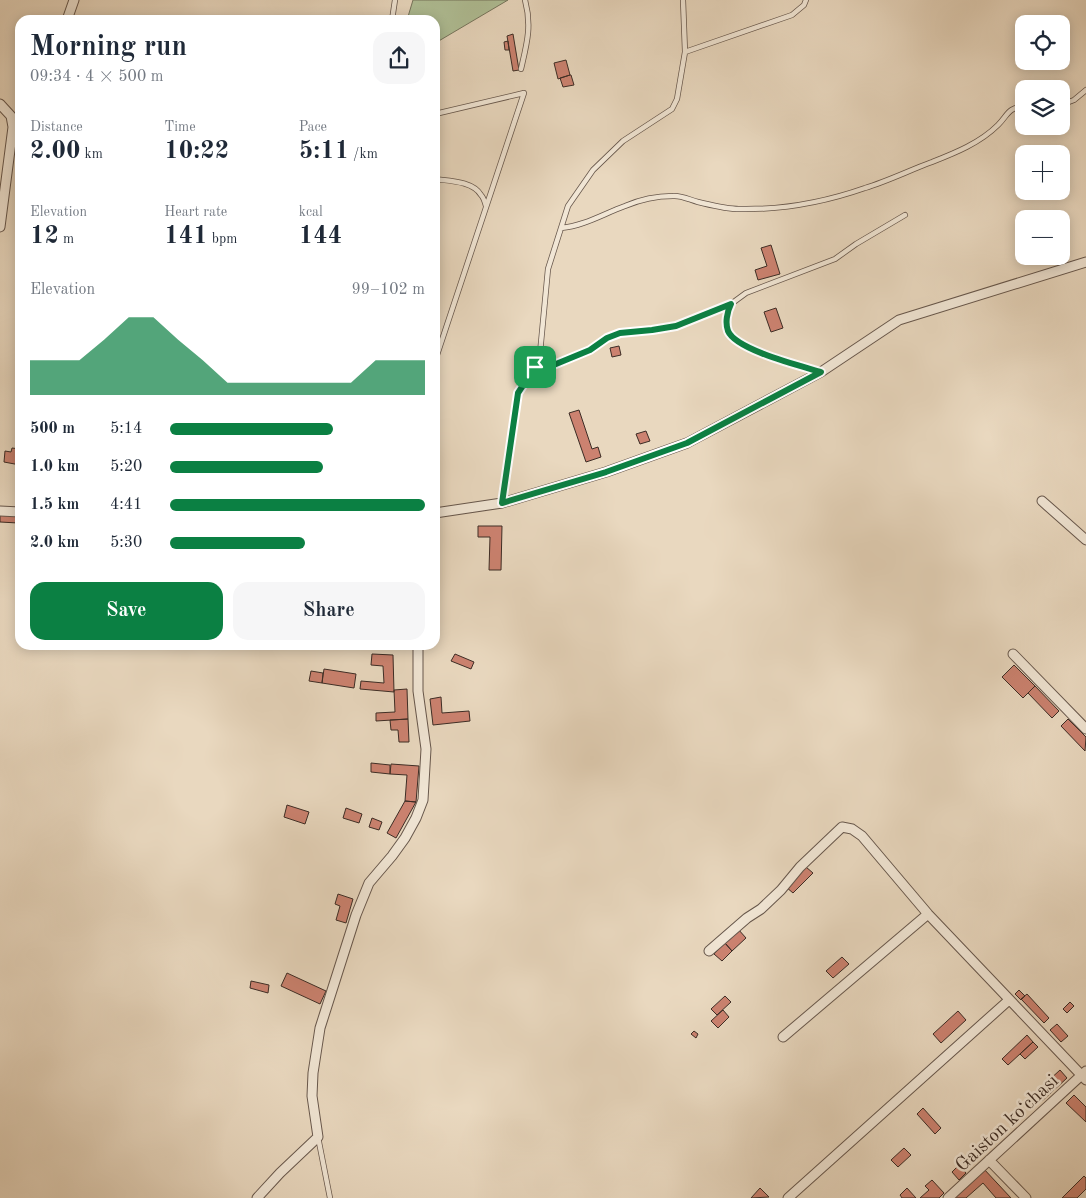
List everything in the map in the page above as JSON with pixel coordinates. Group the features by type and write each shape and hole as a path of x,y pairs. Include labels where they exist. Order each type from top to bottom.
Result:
{"street":[{"path":"69,15 74,0"},
{"path":"0,104 15,123"},
{"path":"0,227 12,139 15,131"},
{"path":"440,512 502,503 606,472 687,443 821,372 898,320 1086,262"},
{"path":"1042,500 1086,540"},
{"path":"0,510 15,512"},
{"path":"257,1198 280,1173 318,1138 312,1096 313,1072 320,1028 356,914 369,883 392,856 404,838 416,818 423,800 426,748 418,691 418,650"},
{"path":"1013,654 1086,729"},
{"path":"709,951 747,918 762,909 842,827 852,829 862,836 928,914 1084,1076"},
{"path":"783,1037 928,914"},
{"path":"788,1198 1009,1000"},
{"name":"Gaiston koʻchasi","path":"948,1198 1084,1076"},
{"path":"989,1160 1026,1198"}],"lane":[{"path":"393,15 395,0"},
{"path":"521,69 530,32 529,13 525,0"},
{"path":"502,503 518,393 535,367 540,353 548,269 568,206 593,170 623,141 672,109 677,99 685,52 683,0"},
{"path":"685,52 792,15 804,5 806,0"},
{"path":"1070,102 1086,90"},
{"path":"440,113 524,93 440,346"},
{"path":"561,228 576,227 627,205 652,198 675,195 698,202 736,209 791,206 837,197 867,188 957,152 988,133 1015,107"},
{"path":"12,139 15,143"},
{"path":"440,180 461,182 473,187 481,194 486,206"},
{"path":"535,367 556,364 590,350 607,338 620,333 676,326 731,304 746,293 835,260 856,244 905,215"},
{"path":"731,304 727,320 728,332 738,343 769,356 821,372"},
{"path":"318,1138 330,1198"}],"green space":[{"path":"413,0 508,0 440,40 440,15 408,15"}],"building":[{"path":"513,34 519,70 513,71 507,36"},
{"path":"508,41 509,50 505,50 504,42"},
{"path":"566,60 570,75 558,79 554,63"},
{"path":"571,75 574,85 563,87 560,78"},
{"path":"771,245 780,274 758,280 755,270 767,266 761,248"},
{"path":"776,308 783,328 771,332 764,312"},
{"path":"619,346 621,355 612,357 610,348"},
{"path":"579,410 592,449 598,447 601,457 586,462 569,413"},
{"path":"646,431 650,441 640,444 636,434"},
{"path":"12,448 15,448 15,464 4,462 5,451 11,452"},
{"path":"0,513 15,514 15,523 0,522"},
{"path":"478,526 502,526 501,570 489,570 490,537 478,537"},
{"path":"372,654 393,655 394,692 360,689 361,681 384,683 383,666 371,665"},
{"path":"455,654 474,662 471,669 451,661"},
{"path":"1014,665 1035,686 1023,698 1002,677"},
{"path":"324,669 356,674 354,688 322,683"},
{"path":"311,671 323,673 322,683 309,681"},
{"path":"1035,686 1059,711 1052,718 1028,693"},
{"path":"407,689 408,719 376,721 376,713 395,712 394,690"},
{"path":"441,697 442,713 469,711 470,721 433,725 430,699"},
{"path":"408,719 409,742 399,742 398,730 391,730 390,720"},
{"path":"1068,719 1086,737 1085,751 1061,726"},
{"path":"371,763 390,765 390,774 371,772"},
{"path":"391,764 419,766 416,802 405,801 407,775 390,774"},
{"path":"405,801 416,802 396,838 387,833"},
{"path":"287,805 309,812 305,824 284,817"},
{"path":"346,808 362,814 359,823 343,818"},
{"path":"372,818 382,822 379,830 369,827"},
{"path":"806,867 813,873 793,893 786,887"},
{"path":"338,894 353,899 346,923 336,920 340,906 335,904"},
{"path":"738,929 746,938 732,951 724,942"},
{"path":"725,943 732,951 722,961 714,954"},
{"path":"842,957 849,964 833,978 826,971"},
{"path":"287,973 326,991 320,1004 281,986"},
{"path":"251,981 269,985 268,993 250,988"},
{"path":"1019,990 1025,996 1021,1000 1015,994"},
{"path":"1027,994 1049,1018 1044,1023 1021,999"},
{"path":"725,996 731,1002 717,1015 711,1009"},
{"path":"1070,1002 1074,1006 1067,1013 1063,1009"},
{"path":"723,1010 729,1017 718,1028 711,1021"},
{"path":"958,1011 966,1020 941,1043 933,1034"},
{"path":"1057,1024 1068,1036 1061,1042 1050,1030"},
{"path":"694,1031 698,1034 696,1038 691,1034"},
{"path":"1027,1035 1033,1042 1008,1065 1002,1059"},
{"path":"1033,1042 1038,1047 1025,1059 1020,1054"},
{"path":"1060,1070 1067,1078 1042,1101 1035,1093"},
{"path":"1074,1095 1086,1107 1086,1122 1066,1103"},
{"path":"923,1108 941,1128 935,1134 917,1114"},
{"path":"904,1148 911,1155 898,1167 891,1160"},
{"path":"959,1165 966,1173 959,1180 952,1172"},
{"path":"983,1168 1011,1198 996,1198 983,1183 966,1198 955,1198 953,1196"},
{"path":"1084,1176 1086,1178 1086,1189 1077,1198 1062,1198"},
{"path":"932,1180 944,1193 939,1198 920,1198 929,1190 925,1186"},
{"path":"760,1188 769,1197 751,1198"},
{"path":"907,1188 916,1198 902,1198 900,1195"}],"route":[{"path":"731,304 728,310 728,332 738,343 769,356 821,372 687,443 606,472 502,503 518,393 535,367 556,364 590,350 607,338 620,333 676,326 731,304"}]}
